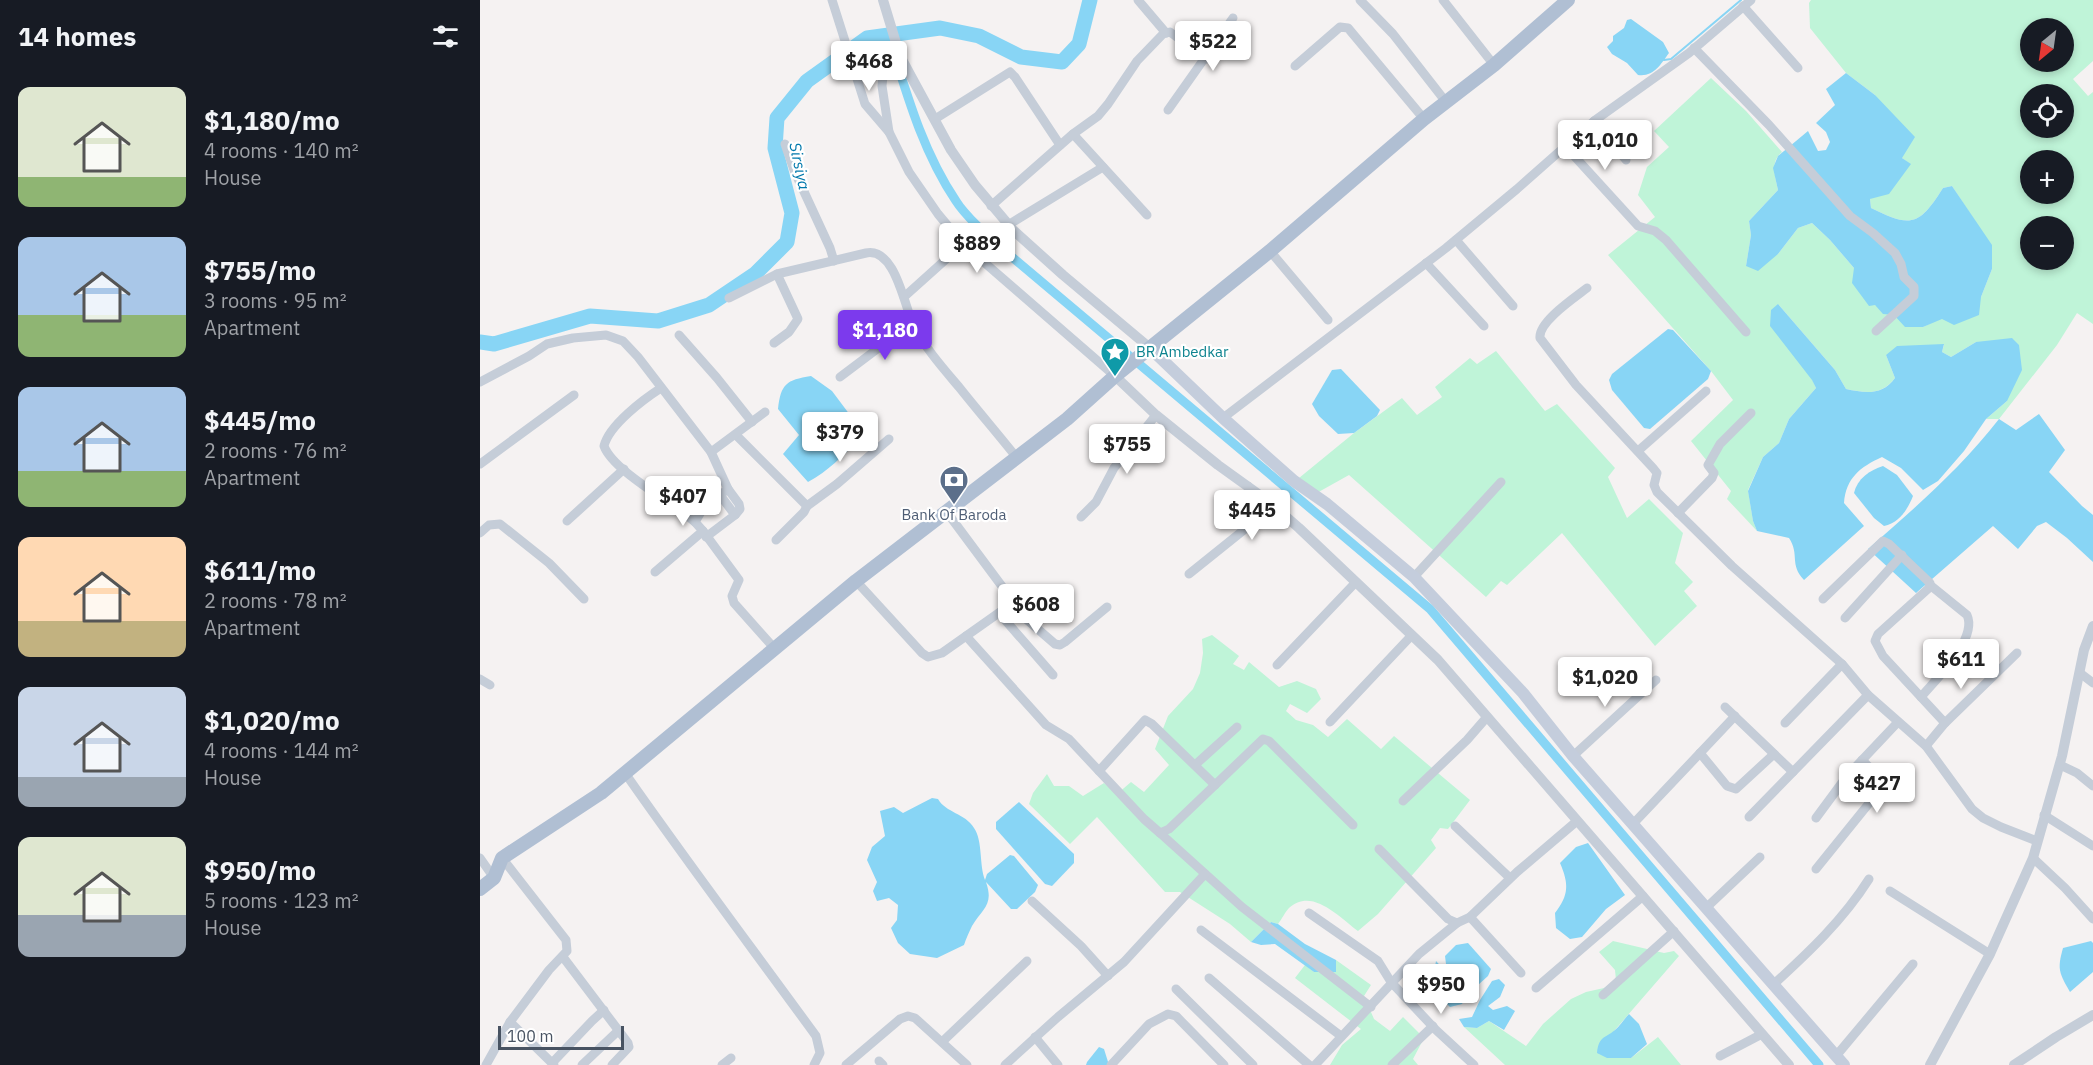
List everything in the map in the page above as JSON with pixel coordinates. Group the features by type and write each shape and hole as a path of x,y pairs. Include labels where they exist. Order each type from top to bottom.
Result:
{"main road":[{"path":"480,889 494,878 502,858 601,793 856,581 1067,419 1120,372 1270,251 1424,119 1494,65 1563,1"},
{"path":"1146,351 1294,481 1327,504 1414,577 1523,693 1573,756 1840,1061"}],"street":[{"path":"832,0 865,104 889,132 909,172 938,214 963,244 1120,372 1156,415 1299,528 1412,635 1462,685 1487,717 1789,1065"},
{"path":"1138,0 1166,33"},
{"path":"1360,0 1393,34 1446,102"},
{"path":"1443,0 1494,65"},
{"path":"884,3 896,56 935,119 951,150 991,206 1008,225 1146,351"},
{"path":"1223,418 1456,240 1594,121 1694,48 1747,3 1798,68"},
{"path":"1168,110 1233,18"},
{"path":"1295,66 1340,27 1348,28 1424,119"},
{"path":"991,206 1073,134 1098,116 1137,61 1166,33 1170,32 1206,59"},
{"path":"1694,48 1769,125 1850,216 1874,233 1898,259 1904,277 1914,287 1914,296 1876,331"},
{"path":"889,132 882,74 884,65 896,56"},
{"path":"935,119 1010,72 1060,145"},
{"path":"1594,121 1626,160"},
{"path":"1073,134 1147,215"},
{"path":"785,144 834,261"},
{"path":"1566,147 1638,226 1654,231 1666,240 1746,332"},
{"path":"1008,225 1103,167"},
{"path":"1456,240 1513,306"},
{"path":"904,297 963,244"},
{"path":"1270,251 1328,320"},
{"path":"729,298 777,274 872,252 877,253 886,260 913,322 929,350 1017,458"},
{"path":"1426,263 1484,326"},
{"path":"774,343 789,332 798,319 777,274"},
{"path":"1587,288 1545,322 1539,333 1540,338 1576,385 1657,473 1654,489 1732,566 1842,664 1868,695 1926,746 1972,809 1983,818 2001,827 2037,841"},
{"path":"840,377 913,322"},
{"path":"480,382 547,344 573,338 606,335 623,341 711,452 724,492 739,504 740,509 735,515 704,534 655,572"},
{"path":"679,335 752,422"},
{"path":"661,388 635,405 605,441 607,454 695,522 740,580 732,597 734,603 775,649"},
{"path":"1638,451 1706,391"},
{"path":"480,464 574,395"},
{"path":"711,452 765,412"},
{"path":"1678,513 1712,478 1714,473 1708,465 1714,452 1751,413"},
{"path":"1081,517 1096,502 1114,468 1156,415"},
{"path":"736,435 807,506"},
{"path":"776,540 804,513 807,506 837,484 889,439"},
{"path":"567,521 624,469"},
{"path":"1414,577 1501,483"},
{"path":"1189,574 1255,521 1258,515 1248,486"},
{"path":"695,522 701,512 724,492"},
{"path":"946,511 1004,589 1010,605 1055,644 1060,645 1107,607"},
{"path":"480,533 489,525 500,524 549,563 584,598"},
{"path":"1823,599 1882,541 1902,555 1930,585 1967,615 1969,620 1963,644 1958,653 1921,697"},
{"path":"1845,618 1902,555"},
{"path":"856,581 928,657 942,653 1010,605"},
{"path":"1277,665 1356,582"},
{"path":"1930,585 1878,634 1875,640 1883,656 1945,723"},
{"path":"999,613 1053,675"},
{"path":"1930,1065 1990,954 2033,858 2060,765 2085,650 2093,626"},
{"path":"1330,722 1412,635"},
{"path":"966,636 1046,725 1069,739 1144,819 1242,907 1371,1007"},
{"path":"1926,746 1945,723 2017,653"},
{"path":"1785,723 1842,664"},
{"path":"2080,673 2093,683"},
{"path":"480,679 490,685"},
{"path":"1573,756 1656,680"},
{"path":"1749,817 1868,695"},
{"path":"1725,707 1793,772"},
{"path":"1633,824 1735,716"},
{"path":"1403,801 1467,740 1487,717"},
{"path":"1099,771 1145,720 1152,724 1215,785"},
{"path":"1816,818 1862,760 1898,722"},
{"path":"1195,765 1237,727"},
{"path":"1160,833 1169,829 1260,741 1266,740 1353,825"},
{"path":"1700,753 1727,786 1736,789 1774,754"},
{"path":"1816,869 1883,786 1884,781 1862,760"},
{"path":"2060,765 2078,774 2093,786"},
{"path":"625,773 674,844 816,1036 820,1053 814,1065"},
{"path":"2044,815 2093,846"},
{"path":"1315,1065 1371,1007 1391,981 1419,954 1457,923 1470,917 1577,821"},
{"path":"1455,826 1510,879"},
{"path":"1378,849 1448,919 1457,923"},
{"path":"1707,907 1760,857"},
{"path":"480,858 494,878"},
{"path":"486,1065 510,1022 549,970 567,951 566,939 502,858"},
{"path":"2033,858 2093,919"},
{"path":"1005,1065 1108,976 1205,874"},
{"path":"1774,984 1811,951 1846,912 1869,879"},
{"path":"1890,891 1990,954"},
{"path":"1536,988 1643,896"},
{"path":"1032,901 1108,976"},
{"path":"1309,913 1377,961 1391,981 1474,1065"},
{"path":"1470,917 1521,973"},
{"path":"1201,930 1341,1036"},
{"path":"1603,995 1674,931"},
{"path":"563,957 619,1030 629,1047 617,1063"},
{"path":"942,1042 1027,961"},
{"path":"1840,1061 1913,964"},
{"path":"1209,978 1309,1065"},
{"path":"1176,989 1253,1065"},
{"path":"510,1022 553,1064 591,1021 604,1010"},
{"path":"1111,1065 1149,1024 1168,1014 1176,1016 1224,1065"},
{"path":"2014,1065 2093,1015"},
{"path":"846,1065 896,1022 908,1016 915,1018 967,1065"},
{"path":"1392,1065 1433,1026"},
{"path":"582,1065 619,1030"},
{"path":"1720,1056 1762,1034"},
{"path":"1035,1037 1058,1065"},
{"path":"722,1065 731,1058"}],"green space":[{"path":"1811,0 2093,0 2093,61 2073,79 2088,96 2093,92 2093,324 2077,313 2057,345 1999,419 1986,419 2007,401 1976,342 1951,357 1942,352 1944,345 1886,355 1895,378 1890,384 1873,392 1846,389 1835,370 1778,304 1816,388 1789,419 1779,443 1763,457 1748,490 1757,531 1727,499 1731,491 1691,441 1733,400 1711,371 1608,255 1655,217 1638,195 1647,167 1669,147 1654,131 1711,78 1746,111 1782,152 1775,165 1778,190 1749,221 1751,235 1746,266 1778,254 1798,228 1812,223 1854,268 1875,305 1923,327 1981,297 1992,269 1973,218 1952,186 1943,188 1927,210 1913,220 1896,219 1871,208 1870,199 1910,164 1902,158 1875,95 1846,73 1810,28 1809,3"},
{"path":"1496,351 1545,411 1557,404 1615,468 1608,477 1627,518 1649,499 1683,533 1675,563 1693,582 1684,591 1697,606 1655,646 1562,533 1507,585 1501,581 1486,597 1349,475 1315,494 1299,478 1354,433 1402,398 1417,415 1442,397 1435,387 1470,358 1477,364"},
{"path":"1212,635 1239,656 1233,664 1244,670 1249,662 1279,687 1297,681 1316,689 1321,699 1307,713 1290,704 1286,711 1296,720 1313,725 1328,737 1347,719 1381,749 1394,736 1470,800 1448,829 1440,828 1431,840 1436,848 1378,914 1358,931 1325,906 1307,901 1298,902 1289,908 1278,924 1271,922 1251,942 1230,924 1180,892 1165,892 1097,817 1070,844 1029,804 1033,793 1047,774 1054,786 1069,786 1083,796 1104,783 1117,794 1131,782 1144,792 1169,765 1155,749 1168,716 1193,689 1200,673 1203,653 1202,639"},
{"path":"1613,941 1664,953 1674,951 1679,956 1614,1031 1631,1058 1658,1037 1681,1065 1505,1065 1464,1027 1477,1028 1489,1021 1526,1046 1543,1024 1571,999 1586,992 1604,988 1616,980 1615,970 1599,952"},
{"path":"1336,960 1371,985 1364,996 1374,1019 1390,1031 1403,1017 1424,1038 1413,1059 1418,1065 1330,1065 1342,1045 1361,1029 1295,978 1305,965 1314,972 1335,972"}],"water":[{"path":"1631,19 1663,42 1669,53 1656,69 1648,74 1638,75 1627,63 1612,54 1607,47 1613,41 1613,36 1624,28 1627,20"},
{"path":"1846,73 1875,95 1915,137 1902,158 1911,164 1889,194 1870,199 1871,208 1896,219 1913,220 1927,210 1943,188 1952,186 1992,245 1992,269 1981,297 1979,315 1954,325 1942,319 1923,327 1905,327 1894,315 1883,314 1875,305 1869,306 1852,283 1854,268 1812,223 1798,228 1778,254 1758,271 1746,266 1751,235 1749,221 1778,190 1773,168 1778,156 1808,131 1818,151 1826,150 1830,142 1826,132 1816,123 1835,105 1826,89"},
{"path":"1778,304 1835,370 1846,389 1873,392 1890,384 1895,378 1886,355 1897,346 1944,344 1942,352 1951,357 1976,342 2012,338 2019,345 2022,370 2007,401 1986,419 1964,451 1938,481 1923,490 1901,468 1882,457 1855,474 1845,494 1844,503 1864,526 1804,580 1797,569 1794,549 1789,538 1757,531 1748,491 1763,457 1779,443 1789,419 1816,388 1770,326 1771,310"},
{"path":"1668,329 1673,330 1711,371 1708,379 1650,429 1644,428 1612,390 1609,380 1612,374"},
{"path":"1341,369 1380,410 1377,416 1354,433 1338,434 1319,416 1312,404 1332,370"},
{"path":"811,376 832,391 856,423 858,440 834,463 808,482 783,454 799,435 778,409 781,394 786,385 796,379"},
{"path":"2039,414 2065,450 2049,472 2093,515 2093,562 2046,522 2037,526 2018,549 1993,526 1916,593 1868,549 1953,471 1999,419 2016,430"},
{"path":"1883,466 1897,475 1913,496 1902,515 1894,522 1884,526 1874,518 1854,493 1858,483 1865,476"},
{"path":"932,798 938,799 941,804 966,819 974,828 979,840 985,880 987,874 1010,855 1014,856 1038,885 1035,892 1017,909 1011,909 986,882 988,901 972,926 964,945 937,958 910,954 898,943 891,928 897,920 898,905 889,898 877,901 873,891 877,882 867,860 872,847 885,836 880,811 894,807 903,813"},
{"path":"1019,802 1074,854 1074,863 1052,886 1045,884 996,829 996,822"},
{"path":"1588,843 1625,895 1606,909 1582,937 1570,939 1556,928 1555,913 1563,901 1566,889 1560,863 1576,847"},
{"path":"1271,922 1278,924 1305,944 1336,960 1336,972 1314,972 1275,944 1261,945 1251,942"},
{"path":"2091,941 2093,943 2093,972 2070,992 2060,971 2063,948"},
{"path":"1468,943 1491,969 1488,976 1478,985 1470,984 1446,964 1445,956 1456,945"},
{"path":"1436,961 1467,995 1462,1004 1450,1007 1431,988"},
{"path":"1499,979 1505,985 1500,997 1488,1006 1493,1010 1507,1006 1515,1011 1504,1030 1489,1021 1477,1028 1464,1027 1459,1019 1472,1017 1492,981"},
{"path":"1629,1014 1639,1024 1647,1044 1631,1058 1607,1058 1597,1053 1603,1038 1617,1028"},
{"path":"1099,1047 1104,1049 1109,1065 1086,1065 1087,1062"}],"waterway":[{"name":"Sirsiya","path":"480,342 494,344 590,316 658,321 709,305 755,274 787,242 792,213 775,148 777,118 807,81 867,38 940,28 979,36 1021,57 1062,62 1079,44 1090,0"},
{"path":"1664,60 1671,59 1741,0"},
{"path":"893,50 912,109 935,165 959,206 967,215 987,236 1430,609 1819,1065"}],"place":[{"name":"BR Ambedkar","path":"1115,378"},
{"name":"Bank Of Baroda","path":"954,506"}]}
